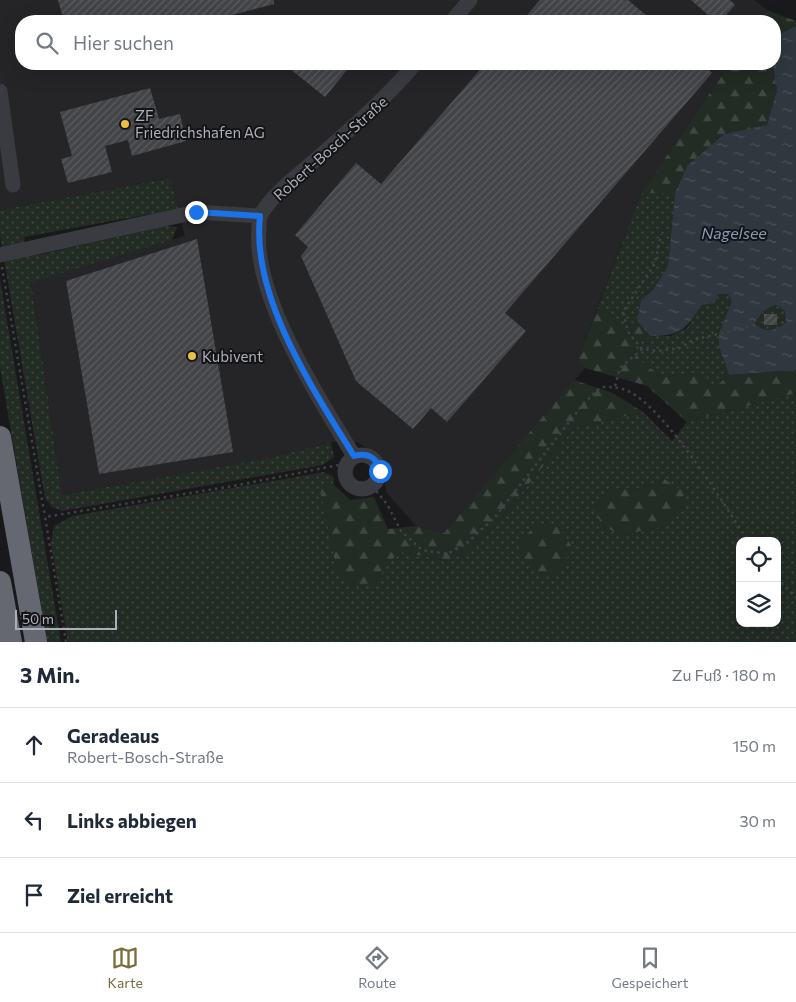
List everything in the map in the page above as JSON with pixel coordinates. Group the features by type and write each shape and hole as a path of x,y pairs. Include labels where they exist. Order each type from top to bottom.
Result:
{"highway":[{"path":"0,437 36,642"},
{"path":"0,582 11,642"}],"street":[{"path":"457,15 470,0"},
{"name":"Robert-Bosch-Straße","path":"260,216 277,194 386,98 410,70"},
{"path":"0,91 13,185"},
{"path":"1,260 54,243 196,212 260,216 258,239 260,258 276,310 308,381 350,460 345,475 351,485 361,489 372,486 376,482 380,471 375,460 365,454 350,460"}],"path":[{"path":"642,350 628,332 623,312 655,263 661,234"},
{"path":"1,260 66,642"},
{"path":"615,386 620,368 642,350 658,351 680,348 693,340 756,325"},
{"path":"372,486 386,504 401,531 422,550 447,554 467,543 495,517 584,403 601,387 615,386 629,391 660,416 712,486 745,537"},
{"path":"45,517 233,486 350,460"},
{"path":"781,582 796,598"}],"shaded area":[{"path":"0,0 754,0 767,10 764,15 15,15 15,70 726,70 641,193 577,361 585,368 444,533 416,526 386,492 383,459 357,442 331,442 269,458 62,495 31,281 185,236 169,178 0,210"}],"green space":[{"path":"767,10 780,15 764,15"},
{"path":"781,15 796,21 796,26 781,33"},
{"path":"726,70 774,70 777,90 767,126 724,134 687,166 675,193 641,193"},
{"path":"170,178 178,209 24,237 27,256 166,226 177,227 172,240 31,282 62,495 269,458 331,442 334,457 323,465 62,511 52,507 45,498 0,236 0,210"},
{"path":"641,193 675,193 668,266 653,290 641,300 637,321 621,330 610,313 597,310"},
{"path":"0,279 61,642 47,642 0,367"},
{"path":"718,294 728,294 732,301 719,333 719,347 729,375 714,388 695,373 663,377 640,361 633,347 650,336 670,336 687,328 702,305 714,303"},
{"path":"776,305 785,311 786,322 779,328 771,330 762,329 755,323 766,309"},
{"path":"597,310 610,313 621,330 637,321 650,336 633,348 640,361 663,377 695,373 714,388 729,375 796,370 796,393 687,422 647,386 585,368 577,361"},
{"path":"574,380 613,393 643,412 574,428 493,528 468,551 449,561 402,552 388,562 377,583 351,587 337,571 319,486 333,484 350,500 374,497 388,529 416,526 444,533"},
{"path":"796,393 796,642 68,642 51,543 54,526 72,516 324,472 334,477 333,484 320,486 388,562 402,552 448,561 468,551 493,528 574,428 643,412 672,441 687,422","holes":["664,479 665,526 623,535 602,526 614,489 641,488"]},
{"path":"664,479 685,492 684,510 665,526 622,535 602,526 594,506 614,489 641,488"},
{"path":"538,524 558,524 571,546 565,566 552,577 537,574 518,556 522,538"}],"water":[{"name":"Nagelsee","path":"796,26 796,370 729,375 719,347 719,333 732,301 728,294 718,294 715,303 702,305 686,326 676,333 650,336 637,321 641,300 653,290 668,266 675,193 687,166 724,134 767,125 777,90 774,70 781,70 781,33","holes":["776,305 785,311 786,322 779,328 771,330 762,329 755,323 764,311"]}],"building":[{"path":"58,0 274,0 274,4 231,15 62,15"},
{"path":"540,0 628,0 646,15 527,15"},
{"path":"691,0 730,0 735,5 726,15 708,15"},
{"path":"291,70 347,70 325,97"},
{"path":"480,70 709,70 712,73 505,313 526,331 447,422 431,408 413,429 356,381 301,256 308,247 295,235 356,163 381,184"},
{"path":"150,88 159,119 180,114 186,141 132,156 128,140 105,146 112,172 68,183 61,159 72,156 60,112"},
{"path":"197,239 233,452 99,474 66,281"},
{"path":"764,314 777,314 777,325 764,325"}],"place":[{"name":"ZF Friedrichshafen AG","path":"125,124"},
{"name":"Kubivent","path":"192,356"}],"route":[{"path":"196,212 260,216 258,239 260,258 270,296 308,381 354,456 365,454 371,456 380,471"}]}
